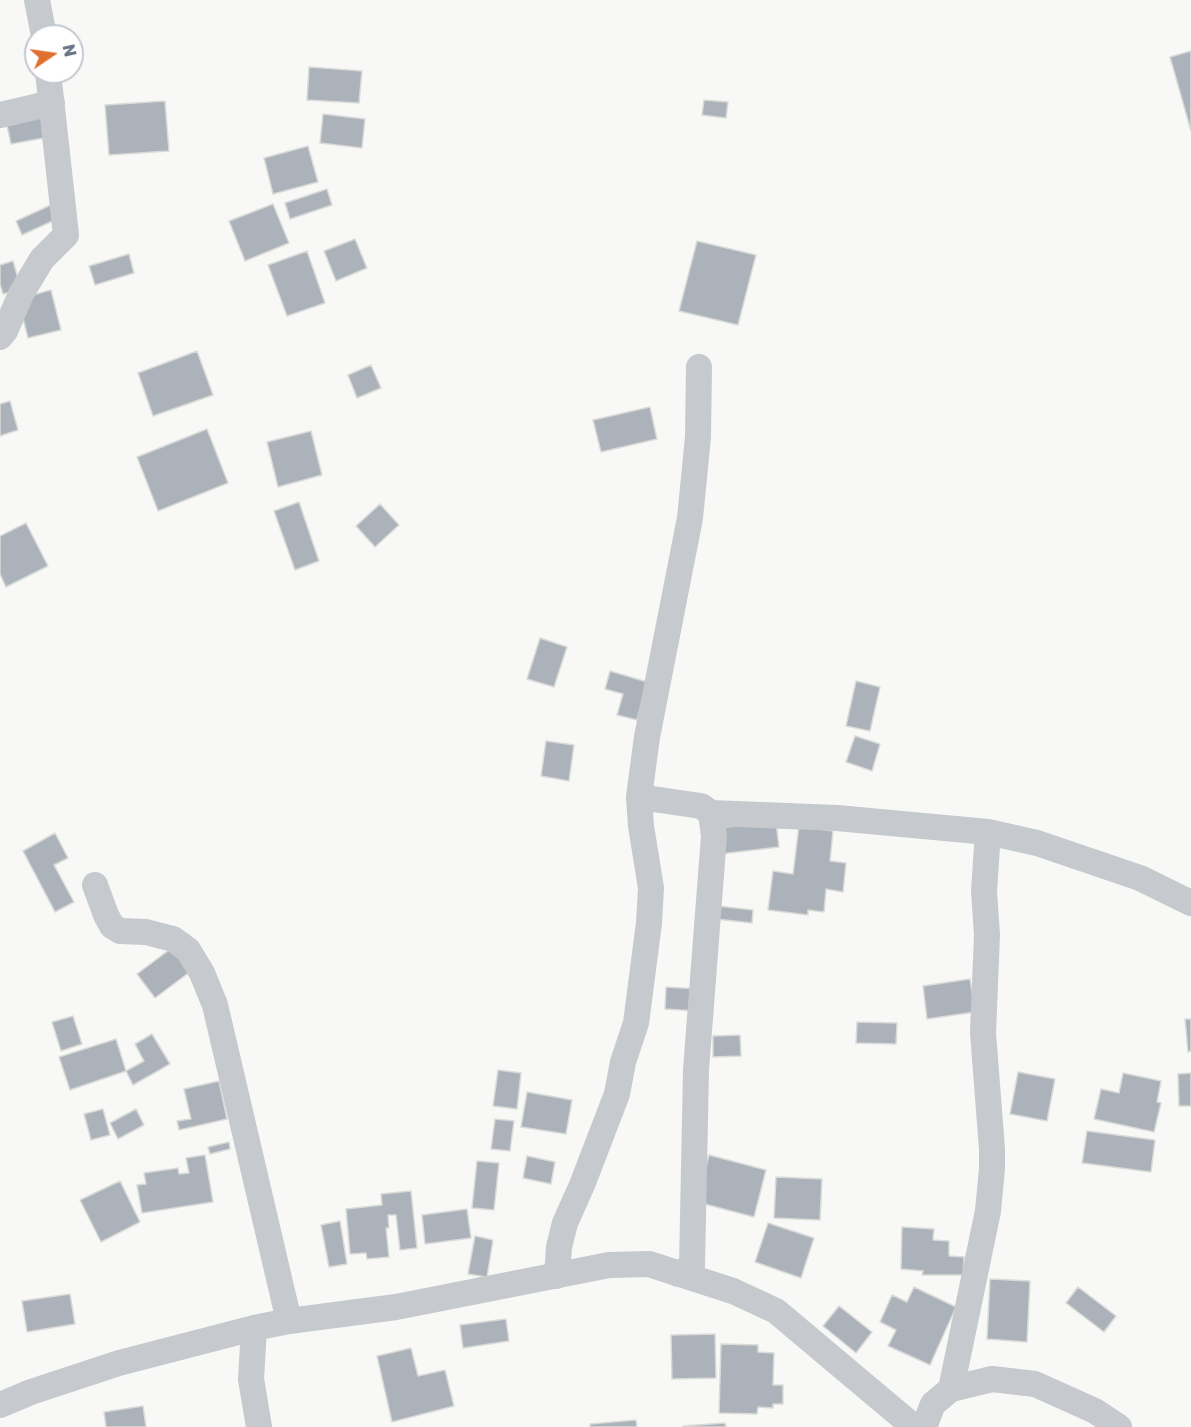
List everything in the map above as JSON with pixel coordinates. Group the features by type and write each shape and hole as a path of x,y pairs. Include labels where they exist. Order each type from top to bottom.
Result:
{"street":[{"path":"37,0 42,24"},
{"path":"0,337 5,331 21,294 42,259 66,235 50,84"},
{"path":"0,115 52,103"},
{"path":"557,1275 565,1223 617,1094 623,1062 636,1023 649,923 651,888 641,826 639,797 647,737 690,518 698,437 699,368"},
{"path":"639,797 701,806 711,813 837,818 988,832 1037,843 1140,878 1191,903"},
{"path":"678,1274 692,1266 696,1070 714,836 711,813"},
{"path":"951,1389 988,1211 992,1168 983,1033 987,935 984,891 988,832"},
{"path":"95,885 112,926 120,931 146,932 173,939 188,950 202,973 215,1005 289,1321"},
{"path":"0,1405 31,1392 119,1363 254,1328 289,1321 396,1307 609,1265 649,1264 734,1291 776,1311 914,1427"},
{"path":"254,1328 251,1379 259,1427"},
{"path":"924,1427 933,1404 951,1389 992,1379 1035,1384 1095,1411 1119,1427"}],"building":[{"path":"1191,51 1191,131 1170,57"},
{"path":"309,67 362,71 359,103 307,100"},
{"path":"704,100 728,102 726,118 702,115"},
{"path":"165,101 169,151 109,155 105,105"},
{"path":"43,108 49,137 11,144 5,116"},
{"path":"323,114 365,119 362,148 320,143"},
{"path":"308,146 318,182 273,194 264,158"},
{"path":"327,189 332,205 290,219 285,203"},
{"path":"53,204 59,218 22,235 16,221"},
{"path":"273,204 289,243 245,261 229,221"},
{"path":"355,239 367,268 336,281 324,251"},
{"path":"697,241 756,255 738,325 679,311"},
{"path":"307,251 325,303 287,316 268,265"},
{"path":"129,254 134,273 95,285 89,266"},
{"path":"13,261 21,289 3,294 0,284 0,265"},
{"path":"51,290 61,330 28,338 18,299"},
{"path":"197,351 213,395 153,416 138,373"},
{"path":"371,365 381,388 357,398 348,375"},
{"path":"10,401 18,430 0,436 0,404"},
{"path":"650,407 657,439 601,452 593,420"},
{"path":"207,429 228,483 158,511 137,457"},
{"path":"311,431 322,475 278,487 267,442"},
{"path":"299,502 319,561 295,570 274,511"},
{"path":"380,504 399,525 375,547 356,526"},
{"path":"26,523 48,566 6,587 0,574 0,536"},
{"path":"540,638 567,647 554,687 527,679"},
{"path":"610,671 647,682 637,720 617,715 623,694 605,689"},
{"path":"856,681 880,687 870,731 846,726"},
{"path":"855,736 880,744 872,771 846,762"},
{"path":"546,741 574,745 569,781 541,776"},
{"path":"776,822 779,847 720,854 717,828"},
{"path":"799,826 833,831 830,861 846,863 843,892 826,889 824,912 808,910 808,915 768,910 773,871 793,874"},
{"path":"55,833 68,858 54,865 74,902 55,912 23,851"},
{"path":"718,906 753,910 752,923 716,919"},
{"path":"189,935 207,959 155,998 137,974"},
{"path":"970,979 975,1012 927,1019 923,986"},
{"path":"666,987 699,989 697,1011 665,1009"},
{"path":"73,1016 82,1044 61,1051 52,1022"},
{"path":"1185,1019 1191,1019 1191,1051 1188,1052"},
{"path":"857,1022 897,1023 896,1044 856,1043"},
{"path":"152,1034 170,1064 133,1085 126,1071 144,1061 135,1044"},
{"path":"740,1035 741,1056 713,1057 713,1036"},
{"path":"116,1039 126,1071 70,1090 59,1057"},
{"path":"498,1070 521,1073 517,1109 493,1106"},
{"path":"1018,1072 1055,1079 1047,1121 1010,1114"},
{"path":"1123,1073 1161,1081 1157,1102 1161,1103 1154,1132 1094,1119 1101,1089 1119,1093"},
{"path":"1191,1073 1191,1106 1179,1106 1178,1074"},
{"path":"219,1081 227,1119 179,1130 177,1121 191,1119 184,1089"},
{"path":"527,1092 572,1100 566,1134 521,1127"},
{"path":"103,1109 110,1135 91,1140 84,1114"},
{"path":"136,1109 144,1125 118,1139 110,1123"},
{"path":"495,1119 514,1121 510,1151 491,1149"},
{"path":"1087,1131 1155,1140 1151,1172 1082,1163"},
{"path":"229,1142 230,1149 210,1154 208,1147"},
{"path":"205,1155 213,1202 142,1213 137,1185 146,1184 144,1173 178,1168 179,1174 189,1173 186,1158"},
{"path":"709,1155 766,1170 754,1217 697,1202"},
{"path":"527,1156 555,1162 551,1184 523,1178"},
{"path":"477,1161 499,1163 494,1210 472,1208"},
{"path":"776,1177 822,1179 820,1220 774,1218"},
{"path":"120,1181 140,1222 101,1242 80,1200"},
{"path":"411,1191 417,1248 400,1250 396,1215 388,1215 389,1228 386,1228 389,1257 367,1259 366,1253 350,1254 346,1209 382,1205 381,1194"},
{"path":"467,1209 471,1238 425,1244 422,1215"},
{"path":"340,1221 347,1264 329,1267 321,1225"},
{"path":"768,1223 814,1238 801,1278 755,1262"},
{"path":"902,1227 934,1229 933,1240 949,1241 949,1256 964,1257 963,1275 922,1275 923,1271 901,1269"},
{"path":"475,1236 493,1240 487,1277 468,1274"},
{"path":"990,1279 1030,1281 1027,1342 987,1339"},
{"path":"914,1287 956,1307 930,1365 888,1346 896,1330 880,1322 892,1295 907,1302"},
{"path":"1078,1287 1116,1316 1104,1332 1066,1303"},
{"path":"70,1294 75,1324 27,1332 22,1301"},
{"path":"839,1306 872,1332 856,1353 823,1326"},
{"path":"506,1319 509,1341 463,1348 460,1325"},
{"path":"715,1334 716,1378 672,1379 671,1335"},
{"path":"721,1344 758,1345 758,1352 774,1353 773,1385 783,1385 783,1404 773,1404 773,1408 758,1407 757,1414 719,1413"},
{"path":"411,1348 418,1376 445,1370 454,1406 392,1422 377,1356"},
{"path":"143,1406 146,1427 106,1427 104,1412"},
{"path":"636,1420 637,1427 590,1427 590,1424"},
{"path":"725,1423 726,1427 683,1427 683,1426"}]}
